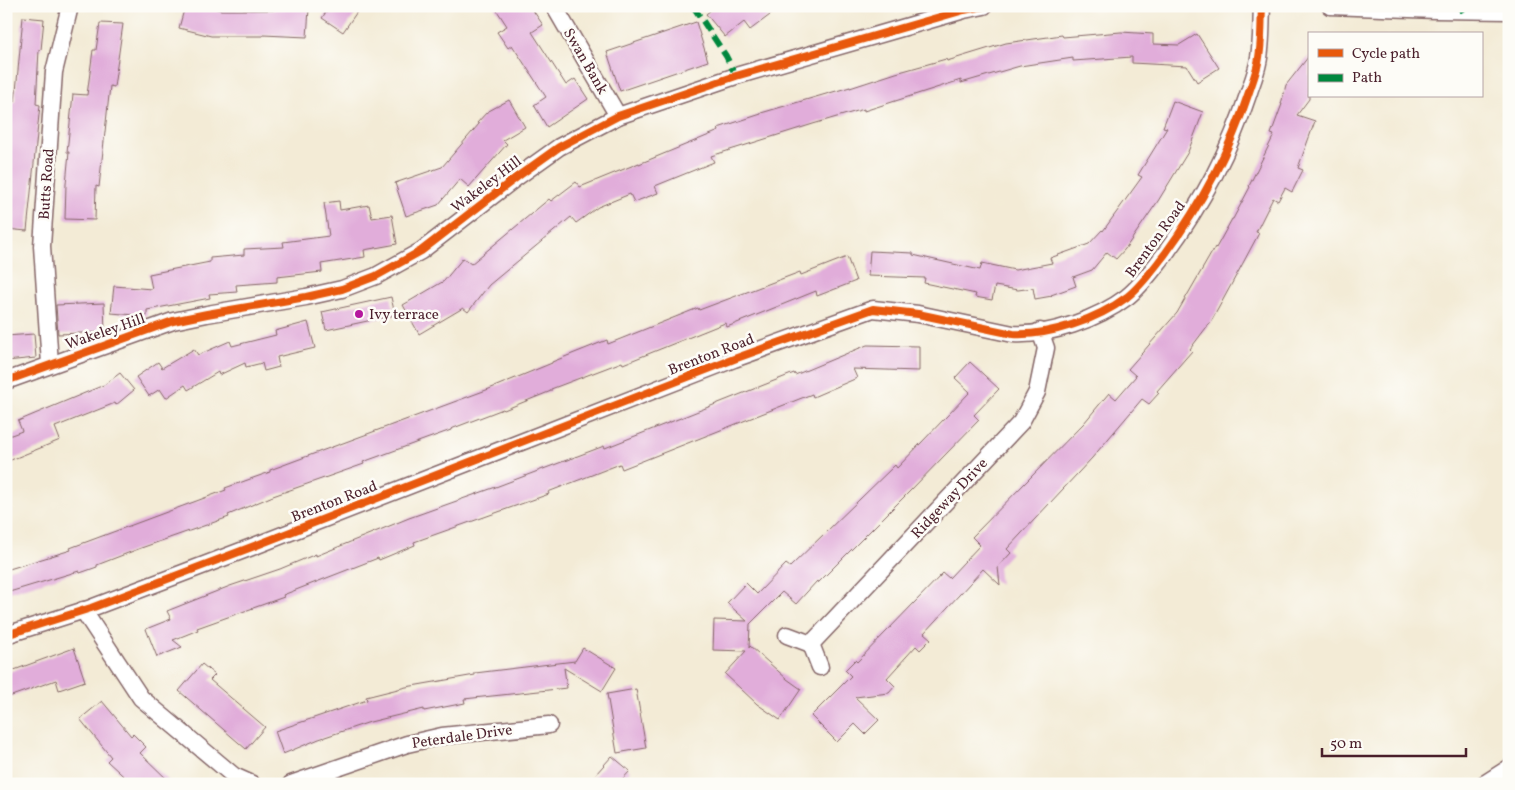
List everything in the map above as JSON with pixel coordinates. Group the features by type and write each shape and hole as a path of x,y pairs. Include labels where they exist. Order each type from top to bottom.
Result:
{"street":[{"name":"Butts Road","path":"50,364 42,246 54,72 70,6"},
{"name":"Swan Bank","path":"554,6 618,116"},
{"name":"Wakeley Hill","path":"6,381 173,321 306,297 342,289 376,276 421,251 559,147 618,116 736,76 964,10 984,6"},
{"name":"Brenton Road","path":"6,635 83,610 267,542 734,359 873,309 918,314 1013,334 1066,327 1100,313 1127,297 1147,277 1174,241 1210,183 1238,125 1258,62 1262,6"},
{"path":"1330,6 1509,11"},
{"name":"Ridgeway Drive","path":"810,644 1021,422 1036,392 1046,348 1040,331"},
{"path":"83,610 140,698 234,776 252,784"},
{"path":"787,636 810,644 820,667"},
{"name":"Peterdale Drive","path":"291,784 407,744 442,736 549,725"},
{"path":"1484,784 1509,768"}],"building":[{"path":"185,6 206,6 221,10 274,10 274,7 309,9 307,37 263,35 211,36 179,28"},
{"path":"330,6 361,6 343,32 322,18"},
{"path":"494,6 530,6 543,25 532,32 566,85 575,79 588,99 547,127 534,105 546,97 512,45 508,48 497,32 507,26"},
{"path":"716,6 782,6 750,30 744,22 725,37 706,14"},
{"path":"23,17 44,19 41,50 39,50 36,104 40,105 27,231 6,229 6,119 8,101 15,102"},
{"path":"696,22 708,61 620,91 607,52"},
{"path":"100,23 123,24 114,87 110,86 99,187 96,186 95,220 65,219 69,152 67,152 73,94 87,95 93,50 96,50"},
{"path":"1121,32 1153,34 1153,44 1179,45 1197,34 1219,68 1197,82 1187,66 1132,63 1132,57 1073,61 1073,58 1020,66 961,83 961,80 711,156 714,162 655,186 658,193 634,202 630,194 598,207 576,223 571,217 489,285 468,312 463,308 419,334 403,305 444,281 463,258 471,264 549,199 551,201 576,182 580,187 719,131 718,128 761,113 896,73 946,59 947,61 1006,43 1062,35 1063,37"},
{"path":"1308,57 1309,99 1297,115 1315,121 1298,168 1303,170 1292,192 1285,188 1278,201 1273,198 1256,232 1259,233 1212,320 1190,349 1192,351 1157,391 1159,393 1149,404 1142,399 1092,458 1007,549 1011,553 998,567 1000,585 983,569 924,633 931,639 920,650 916,646 887,678 895,686 889,693 855,697 879,720 865,734 855,724 837,742 811,716 851,676 845,670 855,660 857,662 943,573 949,578 980,545 972,537 1084,423 1109,393 1116,399 1136,376 1128,369 1177,313 1250,187 1274,135 1271,134 1282,104 1286,85"},
{"path":"509,100 525,127 503,140 507,144 469,187 460,179 438,205 406,216 395,183 442,167 487,112"},
{"path":"1173,101 1203,112 1188,152 1158,201 1125,249 1116,259 1107,252 1092,270 1073,277 1076,286 1052,296 1035,299 1033,288 1018,290 995,286 992,300 975,297 976,294 924,283 925,278 868,276 870,251 913,253 913,255 980,270 982,263 1015,270 1052,263 1050,258 1089,244 1103,231 1142,177 1138,175 1167,128 1163,127"},
{"path":"339,201 340,210 369,205 372,218 392,215 397,244 364,250 365,257 321,264 322,272 277,277 277,282 236,285 237,292 209,294 210,298 147,310 147,316 111,313 114,286 152,289 149,274 210,262 210,258 244,255 244,249 284,247 283,242 329,236 324,203"},
{"path":"847,257 856,281 817,296 816,291 727,327 725,323 623,364 622,362 551,389 551,391 504,410 363,462 364,464 273,496 228,515 229,517 141,548 97,565 97,567 6,593 6,570 71,550 70,548 226,490 225,488 270,472 270,470 489,389 607,340 608,344 698,308 699,310 800,272 801,275"},
{"name":"Ivy terrace","path":"391,297 395,315 326,330 322,312"},
{"path":"104,303 105,332 58,334 56,305"},
{"path":"308,322 315,348 277,357 279,367 264,371 262,363 246,367 245,363 219,375 218,372 188,390 185,385 166,398 160,389 149,396 136,377 158,362 162,368 194,349 198,355 230,341 232,346 276,335 275,331"},
{"path":"34,334 36,358 6,361 6,336"},
{"path":"867,345 919,346 919,371 853,369 857,378 813,397 812,394 622,469 620,464 548,492 549,494 414,542 415,545 283,595 284,597 197,628 198,630 173,640 182,647 157,657 146,629 171,619 167,611 316,554 316,556 409,518 604,446 605,448 794,373 795,375"},
{"path":"970,362 999,389 974,415 979,420 796,604 782,592 750,624 749,648 750,646 801,689 780,720 757,704 725,674 746,651 713,650 714,620 747,621 727,603 746,583 757,594 786,564 790,567 895,465 897,468 970,392 955,378"},
{"path":"120,373 134,390 116,405 115,403 55,427 60,440 6,462 6,437 22,431 18,421 104,385"},
{"path":"74,648 85,681 59,690 56,680 6,698 6,673"},
{"path":"583,648 616,668 602,691 564,668 567,688 464,699 465,703 424,711 424,709 370,722 319,739 283,754 275,731 367,700 366,697 406,687 475,675 475,673 575,661"},
{"path":"202,664 215,675 210,680 265,727 246,749 179,691"},
{"path":"636,689 646,748 617,753 607,694"},
{"path":"102,701 131,736 133,734 146,747 140,753 172,784 132,784 107,761 111,757 80,719"},
{"path":"612,756 630,771 618,784 587,784"}],"marked path":[{"path":"693,6 726,56 736,76"},
{"path":"1459,11 1467,6"}],"cycle path":[{"path":"6,381 173,321 306,297 342,289 376,276 421,251 559,147 618,116 736,76 964,10 984,6"},
{"path":"6,635 91,608 734,359 873,309 918,314 1013,334 1027,334 1058,329 1102,312 1127,297 1138,287 1165,254 1191,216 1224,156 1241,114 1258,63 1262,6"}],"place":[{"name":"Ivy terrace","path":"359,314"}]}
